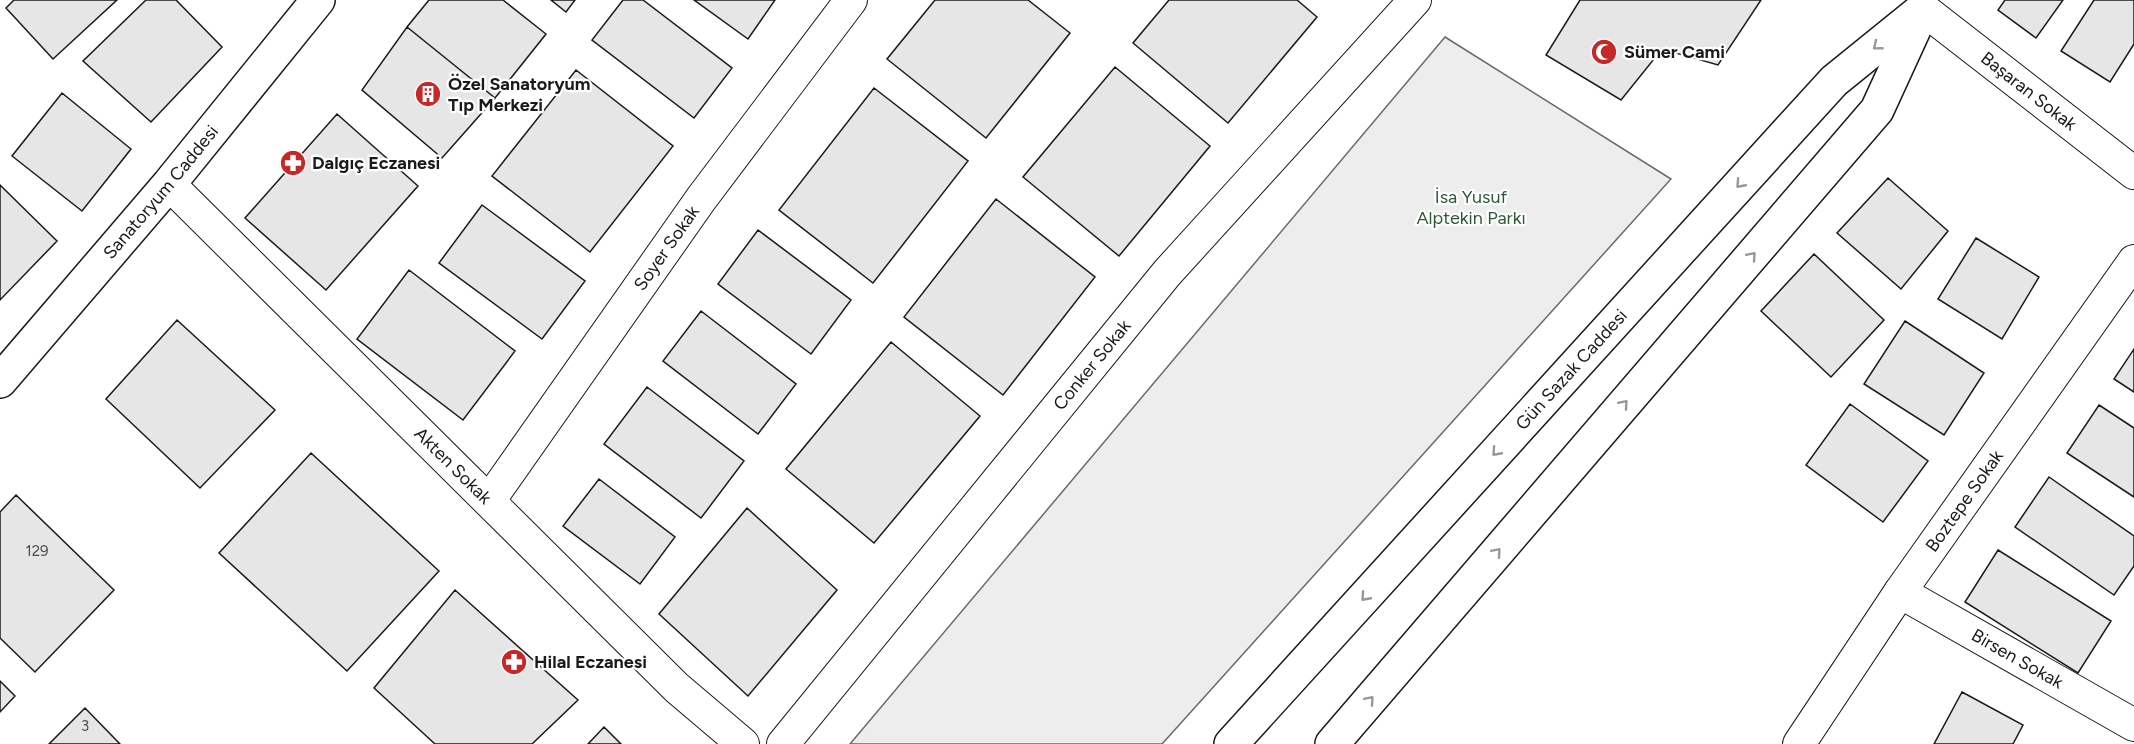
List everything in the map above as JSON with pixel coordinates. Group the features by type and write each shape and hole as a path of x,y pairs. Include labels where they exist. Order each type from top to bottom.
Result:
{"main road":[{"name":"Sanatoryum Caddesi","path":"0,381 169,184 311,3"},
{"name":"Gün Sazak Caddesi","path":"1231,744 1834,81 1927,5"},
{"path":"1332,744 1877,110 1927,5"}],"street":[{"name":"Soyer Sokak","path":"489,501 701,199 851,0"},
{"name":"Conker Sokak","path":"783,744 1167,273 1415,0"},
{"name":"Başaran Sokak","path":"1927,5 2134,173"},
{"name":"Akten Sokak","path":"169,184 677,688 743,744"},
{"name":"Boztepe Sokak","path":"1799,744 1900,592 2134,261"},
{"name":"Birsen Sokak","path":"1900,592 2134,725"}],"green space":[{"name":"İsa Yusuf Alptekin Parkı","path":"1445,37 1671,179 1162,744 850,744"}],"building":[{"path":"14,0 117,0 53,59 6,8"},
{"path":"146,0 176,0 222,47 151,122 83,61"},
{"path":"429,0 503,0 546,34 495,98 407,27"},
{"path":"551,0 575,0 566,12"},
{"path":"623,0 643,0 732,68 694,118 592,40"},
{"path":"694,0 775,0 748,39"},
{"path":"935,0 1028,0 1070,33 986,138 887,59"},
{"path":"1169,0 1297,0 1317,17 1228,123 1133,43"},
{"name":"Sümer Cami","path":"1580,0 1761,0 1718,65 1662,49 1621,100 1546,55"},
{"path":"2005,0 2063,0 2036,38 1998,10"},
{"path":"2094,0 2134,0 2134,44 2110,82 2061,51"},
{"name":"Özel Sanatoryum Tıp Merkezi","path":"407,27 495,98 442,158 362,90"},
{"path":"1115,67 1210,146 1119,256 1023,177"},
{"path":"576,70 673,146 590,252 492,176"},
{"path":"874,88 968,161 873,283 779,210"},
{"path":"62,93 131,149 82,211 12,156"},
{"path":"337,114 418,186 326,290 245,218"},
{"path":"1888,178 1948,231 1901,289 1837,233"},
{"path":"0,185 57,241 0,300"},
{"path":"996,199 1095,277 1003,395 904,317"},
{"path":"482,205 585,281 542,339 439,263"},
{"path":"758,230 851,300 811,354 718,284"},
{"path":"1976,238 2039,277 2002,339 1938,299"},
{"path":"1814,254 1884,320 1831,377 1761,311"},
{"path":"409,270 515,351 463,420 357,339"},
{"path":"701,311 796,384 758,434 663,361"},
{"path":"177,320 275,410 200,488 106,399"},
{"path":"1905,321 1984,373 1944,435 1864,384"},
{"path":"891,342 980,416 874,543 786,469"},
{"path":"2134,349 2134,392 2114,379"},
{"path":"647,387 744,461 701,518 604,444"},
{"path":"1850,404 1928,461 1883,522 1806,465"},
{"path":"2099,405 2134,428 2134,497 2067,453"},
{"path":"311,453 439,571 347,671 219,553"},
{"path":"2049,477 2134,536 2134,566 2114,595 2015,527"},
{"path":"599,479 675,537 640,584 563,526"},
{"path":"16,495 114,590 35,672 0,638 0,512"},
{"path":"747,508 837,590 748,696 659,614"},
{"path":"1998,550 2111,621 2078,673 1965,602"},
{"path":"455,590 578,700 532,744 435,744 374,688"},
{"path":"0,681 15,696 0,712"},
{"path":"1962,692 2023,725 2013,744 1934,744"},
{"path":"85,708 120,744 49,744"},
{"path":"604,727 621,744 588,744"}],"place":[{"name":"Sümer Cami","path":"1604,52"},
{"name":"Özel Sanatoryum Tıp Merkezi","path":"428,94"},
{"name":"Dalgıç Eczanesi","path":"293,163"},
{"name":"Hilal Eczanesi","path":"514,662"}]}
